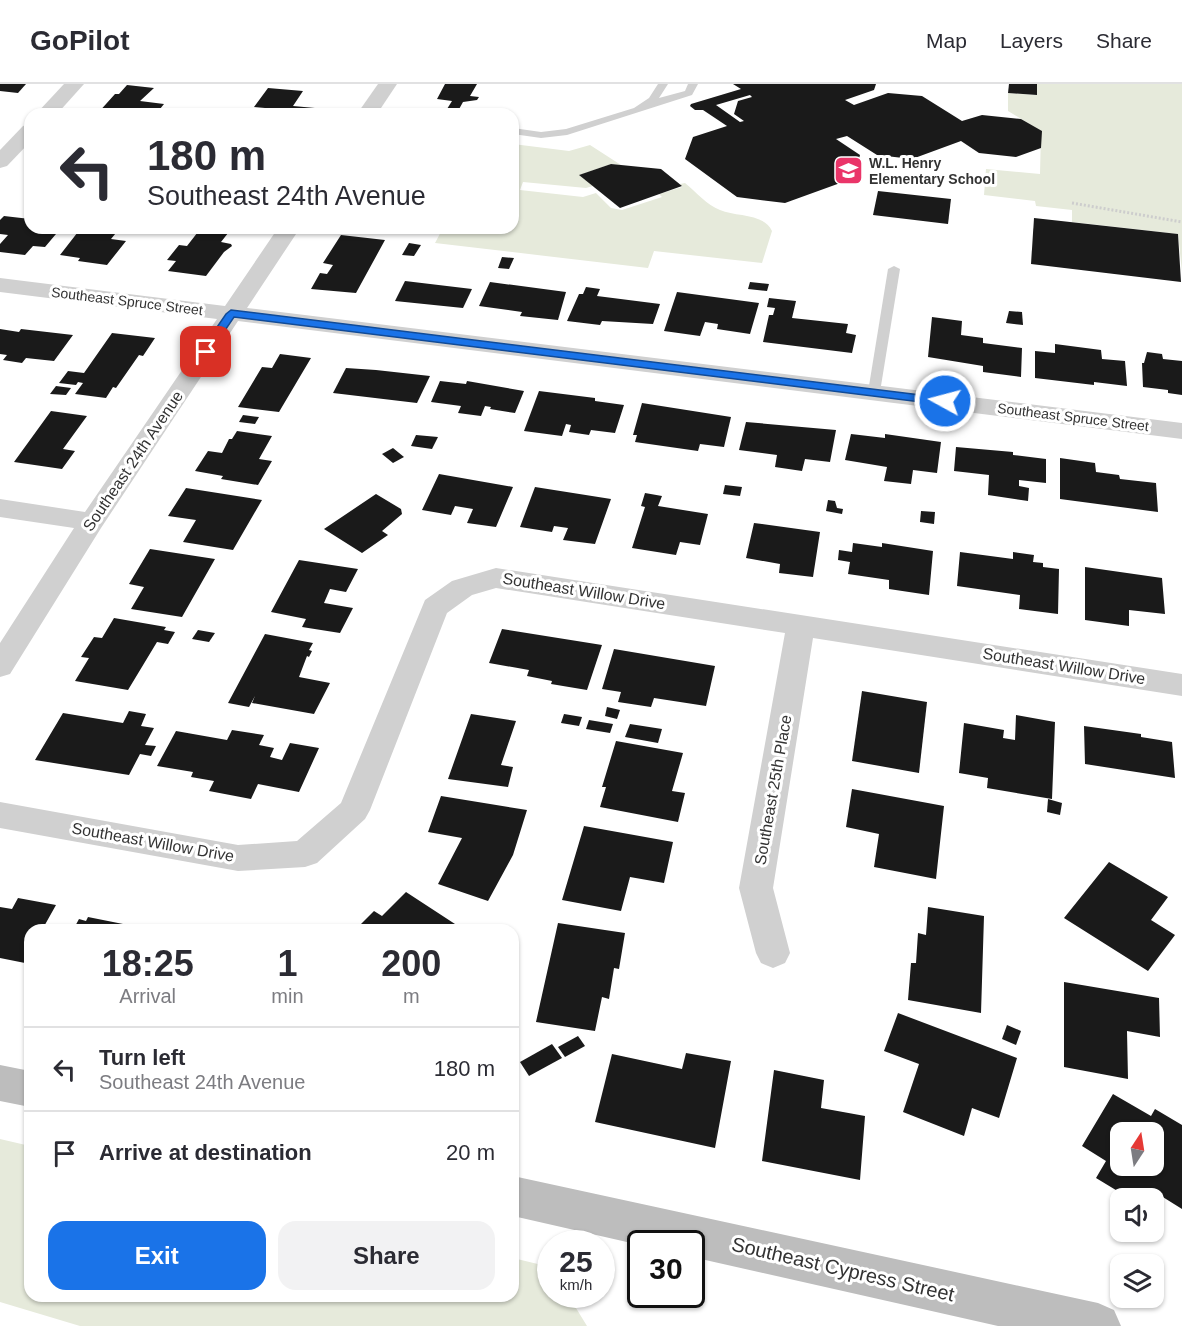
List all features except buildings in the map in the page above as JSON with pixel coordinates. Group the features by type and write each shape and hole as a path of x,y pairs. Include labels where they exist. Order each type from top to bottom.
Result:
{"main road":[{"path":"0,1083 24,1088"},
{"name":"Southeast Cypress Street","path":"519,1197 998,1315 1098,1326"}],"street":[{"path":"52,108 75,84"},
{"path":"371,108 388,84"},
{"path":"0,162 24,136"},
{"name":"Southeast 24th Avenue","path":"0,666 92,522 285,234"},
{"name":"Southeast Spruce Street","path":"0,285 1182,431"},
{"path":"0,508 92,522"},
{"name":"Southeast Willow Drive","path":"0,815 238,858 305,854 354,810 435,607 464,588 496,578 1182,685"},
{"name":"Southeast 25th Place","path":"773,953 756,888 801,625"}],"lane":[{"path":"646,105 663,84"},
{"path":"519,132 555,135 689,93 693,84"},
{"path":"874,392 894,269"}],"path":[{"path":"1072,203 1182,222"}],"shaded area":[{"path":"1037,84 1182,84 1182,272 1178,234 1072,222 1072,210 1036,206 1035,201 984,195 986,169 1040,174 1041,131 1008,111 1008,93 1036,95"},
{"path":"519,145 569,151 590,145 621,165 611,164 580,175 593,186 586,188 523,182 520,190 583,197 596,193 611,208 622,210 662,197 659,194 682,187 680,184 685,183 715,208 756,218 768,225 772,231 762,263 654,251 648,268 435,243 440,234 519,234"},
{"path":"0,1139 24,1145 24,1302 519,1302 519,1259 537,1264 537,1308 576,1308 587,1326 80,1326 0,1302"}],"place":[{"name":"W.L. Henry Elementary School","path":"848,171"}],"route":[{"path":"206,352 231,314 945,401"}]}
